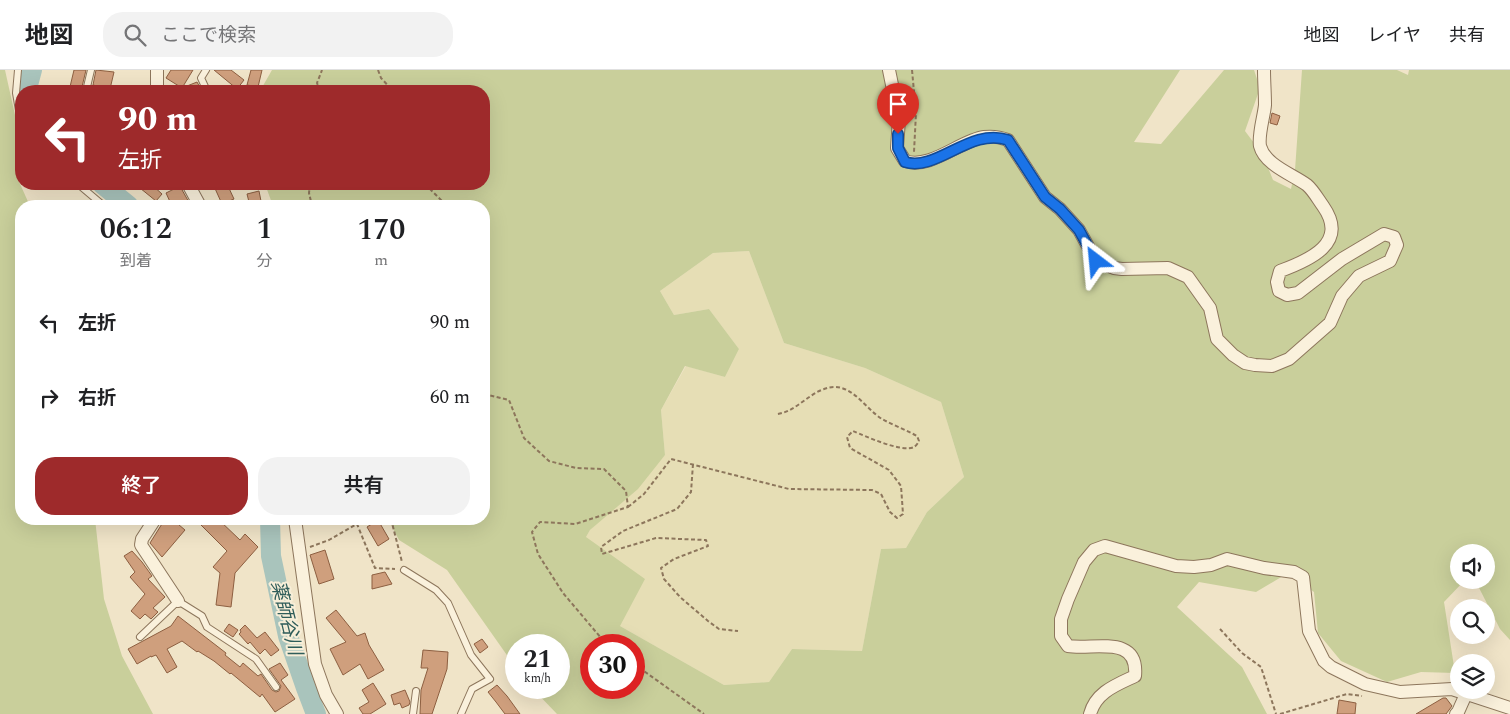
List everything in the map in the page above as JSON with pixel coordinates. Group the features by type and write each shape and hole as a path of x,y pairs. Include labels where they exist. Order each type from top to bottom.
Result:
{"street":[{"path":"157,70 157,85"},
{"path":"889,70 899,119 898,148 905,162 914,164 938,157 982,137 999,137 1008,140 1045,197 1060,209 1079,230 1096,261 1122,269 1168,268 1188,277 1210,308 1217,339 1245,363 1255,366 1272,366 1289,359 1330,323 1347,289 1359,276 1390,261 1397,245 1394,236 1384,234 1342,259 1298,293 1287,295 1279,291 1277,282 1280,271 1305,262 1324,246 1330,239 1331,226 1329,214 1309,186 1267,159 1260,146 1265,105 1264,70"},
{"path":"152,525 142,539 141,545 178,601"},
{"path":"296,525 315,664 326,695 337,714"},
{"path":"1090,714 1092,706 1107,689 1135,676 1136,665 1133,656 1124,649 1113,646 1079,648 1068,646 1061,636 1061,619 1084,562 1094,550 1105,546 1176,566 1194,567 1211,565 1227,559 1264,568 1294,572 1303,577 1309,632 1324,661 1331,667 1365,684 1400,692 1450,689"},
{"path":"1456,714 1464,699"},
{"path":"1482,699 1510,708"}],"lane":[{"path":"17,85 18,70"},
{"path":"87,85 91,70"},
{"path":"205,85 202,78 206,70"},
{"path":"85,190 97,200"},
{"path":"404,570 436,590 448,603 472,655 490,678 472,690 461,714"},
{"path":"140,637 178,601 202,616 207,627 256,659 276,687"},
{"path":"413,714 416,691"}],"path":[{"path":"318,85 322,70"},
{"path":"378,70 381,78 387,85"},
{"path":"912,70 916,113 914,164"},
{"path":"431,190 441,200"},
{"path":"597,634 563,593 538,554 532,532 540,522 574,524 628,507 644,494 671,459 789,489 872,490 881,494 890,512 897,518 903,514 902,486 889,470 850,448 847,437 853,431 884,443 908,448 915,446 919,441 917,436 881,418 856,394 842,388 826,388 808,397 786,413 777,414"},
{"path":"490,395 509,400 524,438 549,460 576,468 604,469 626,491 628,507"},
{"path":"693,464 690,492 678,510 623,531 601,547 602,554 656,538 706,540 708,546 674,559 661,568 664,579 680,597 708,622 719,629 738,631"},
{"path":"299,551 328,540 355,525"},
{"path":"357,525 376,568 404,570 392,525"},
{"path":"1220,629 1242,653 1260,668 1276,714"},
{"path":"645,672 704,714"},
{"path":"1280,714 1346,694 1366,697"}],"shaded area":[{"path":"749,251 784,343 865,368 941,402 964,477 927,512 906,548 881,549 862,651 792,649 769,682 724,685 645,640 645,634 634,634 620,626 586,537 590,530 665,455 661,410 686,366 725,377 739,349 709,309 674,315 660,291 713,253"}],"green space":[{"path":"0,70 5,70 15,115 15,190 23,190 27,200 15,200 15,525 96,525 104,599 122,656 153,714 0,714"},
{"path":"272,70 1180,70 1134,142 1161,144 1224,70 1254,70 1260,88 1245,131 1263,155 1273,180 1291,189 1295,170 1302,70 1397,70 1408,75 1409,70 1510,70 1510,640 1500,629 1495,619 1495,599 1485,599 1480,589 1495,589 1495,544 1450,544 1450,589 1456,589 1444,602 1452,654 1450,654 1450,673 1421,672 1387,682 1341,661 1318,633 1314,592 1288,573 1256,592 1199,582 1177,607 1242,667 1267,714 557,714 543,699 570,699 570,634 505,634 505,652 447,570 399,540 391,525 490,525 490,200 271,200 267,190 490,190 490,85 263,85","holes":["749,251 784,343 865,368 941,402 964,477 927,512 906,548 881,549 862,651 792,649 769,682 724,685 645,640 645,699 580,699 580,634 634,634 620,626 645,579 586,537 590,530 638,489 665,455 661,410 685,366 725,377 739,349 709,309 674,315 660,291 713,253"]}],"building":[{"path":"74,70 86,70 82,85 70,85"},
{"path":"96,70 114,72 111,85 93,85"},
{"path":"171,70 193,70 184,85 177,85 166,78"},
{"path":"214,70 231,70 244,80 240,85 232,85"},
{"path":"251,70 262,70 258,85 247,85"},
{"path":"1272,113 1280,116 1277,125 1270,123"},
{"path":"142,190 158,190 162,194 155,200"},
{"path":"172,190 182,190 188,200 169,200 166,193"},
{"path":"216,190 230,190 234,199 220,200"},
{"path":"259,191 261,200 248,200 247,194"},
{"path":"161,525 179,525 185,530 162,557 150,543"},
{"path":"201,525 224,525 240,540 245,534 258,547 235,573 231,607 216,605 220,573 213,567 227,551"},
{"path":"370,525 381,525 389,539 378,546 367,527"},
{"path":"325,550 334,579 319,584 310,555"},
{"path":"132,551 152,576 148,579 165,597 153,608 158,612 151,619 145,614 140,619 131,611 145,594 130,577 135,572 124,556"},
{"path":"385,572 392,584 372,589 372,575"},
{"path":"336,610 357,636 365,633 369,645 384,670 368,679 360,664 343,675 330,649 346,642 326,618"},
{"path":"178,616 226,653 225,655 240,667 243,663 258,676 261,674 272,690 276,692 279,691 281,686 269,669 280,663 288,675 281,680 295,699 275,712 262,694 260,697 231,673 182,641 167,649 177,667 167,673 156,655 137,664 128,649 171,626"},
{"path":"229,624 238,630 233,637 224,631"},
{"path":"245,625 257,638 265,632 279,650 271,656 265,649 260,654 250,642 248,644 239,634"},
{"path":"482,639 488,647 480,653 474,644"},
{"path":"423,650 448,652 447,669 432,714 420,714 421,690 428,668 421,668"},
{"path":"373,683 386,704 370,714 363,714 359,708 369,702 362,690"},
{"path":"497,685 505,694 505,699 509,699 520,714 505,714 488,692"},
{"path":"405,690 410,702 409,705 402,708 400,703 394,705 391,695"},
{"path":"1446,698 1452,706 1446,714 1416,714"},
{"path":"1339,700 1356,703 1355,714 1337,714"}],"waterway":[{"name":"薬師谷川","path":"28,85 32,70"},
{"name":"薬師谷川","path":"109,190 122,200"},
{"name":"薬師谷川","path":"270,525 271,556 288,636 316,714"}],"route":[{"path":"898,134 898,148 905,162 914,164 938,157 982,137 999,137 1008,140 1045,197 1060,209 1079,230 1096,261"}]}
